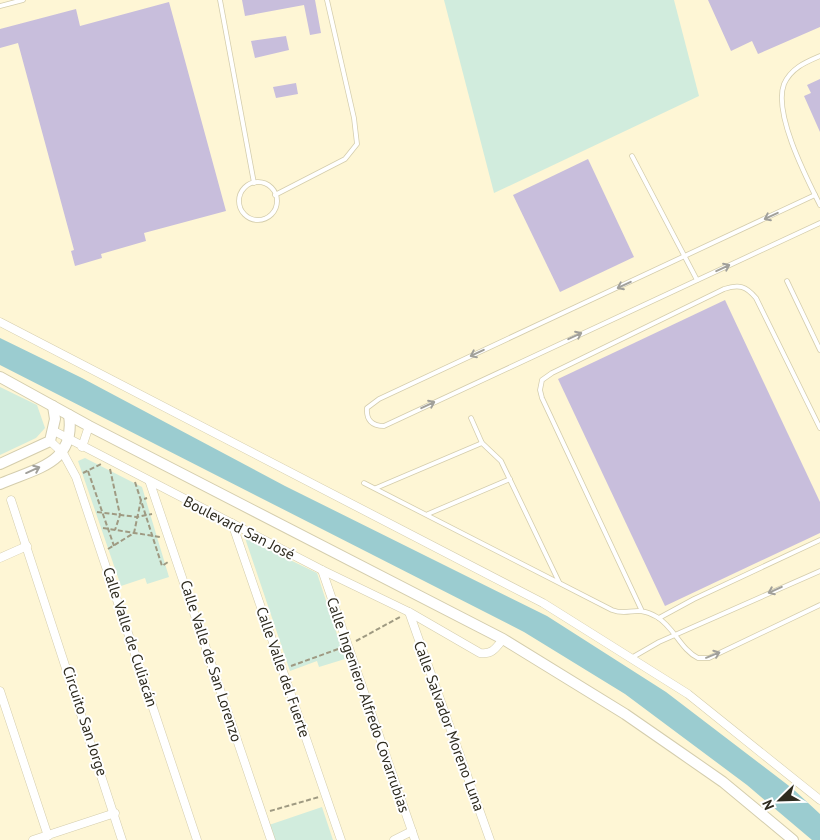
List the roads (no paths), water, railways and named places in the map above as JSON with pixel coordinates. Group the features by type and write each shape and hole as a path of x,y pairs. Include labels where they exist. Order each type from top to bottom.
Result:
{"street":[{"path":"0,322 543,603 633,657 688,694 820,800"},
{"path":"0,377 90,426 502,639 625,714 678,750 723,782 793,840"},
{"path":"0,464 52,436 53,406"},
{"path":"0,484 55,460 63,452 70,440 70,415"},
{"path":"82,447 90,426"},
{"name":"Boulevard San José","path":"52,436 70,440 150,483 409,612 480,653 487,654 493,651 502,639"},
{"name":"Calle Valle de Culiacán","path":"52,436 76,477 88,510 197,840"},
{"name":"Calle Valle de San Lorenzo","path":"150,483 167,538 176,556 271,840"},
{"name":"Circuito San Jorge","path":"11,500 115,813 122,840"},
{"name":"Calle Valle del Fuerte","path":"232,523 341,840"},
{"path":"0,558 27,546"},
{"name":"Calle Ingeniero Alfredo Covarrubias","path":"322,570 415,840"},
{"name":"Calle Salvador Moreno Luna","path":"409,612 490,840"},
{"path":"0,690 48,836"},
{"path":"34,840 115,813"},
{"path":"394,840 412,831"}],"lane":[{"path":"0,6 23,0"},
{"path":"220,0 254,183"},
{"path":"275,195 344,159 357,144 354,118 326,0"},
{"path":"820,56 803,63 792,72 784,84 781,101 783,117 820,205"},
{"path":"632,156 697,280"},
{"path":"254,183 267,185 275,195 275,208 267,217 254,220 248,217 240,207 240,195 243,189 254,183"},
{"path":"815,195 379,399 368,408 366,416 376,426 384,426 820,223"},
{"path":"788,281 820,350"},
{"path":"641,609 542,398 540,390 542,380 552,373 724,289 741,286 750,290 756,298 820,428"},
{"path":"471,418 482,443 501,461 559,582"},
{"path":"376,488 482,443"},
{"path":"428,514 510,480"},
{"path":"364,483 617,612 641,609 659,618 676,634 694,656 703,659 709,658 820,605"},
{"path":"659,618 694,599 820,540"},
{"path":"633,657 676,634 820,570"}],"water":[{"path":"0,338 82,378 285,486 547,616 666,692 793,789 820,814 820,840 812,840 747,785 625,694 524,632 0,365"}]}
